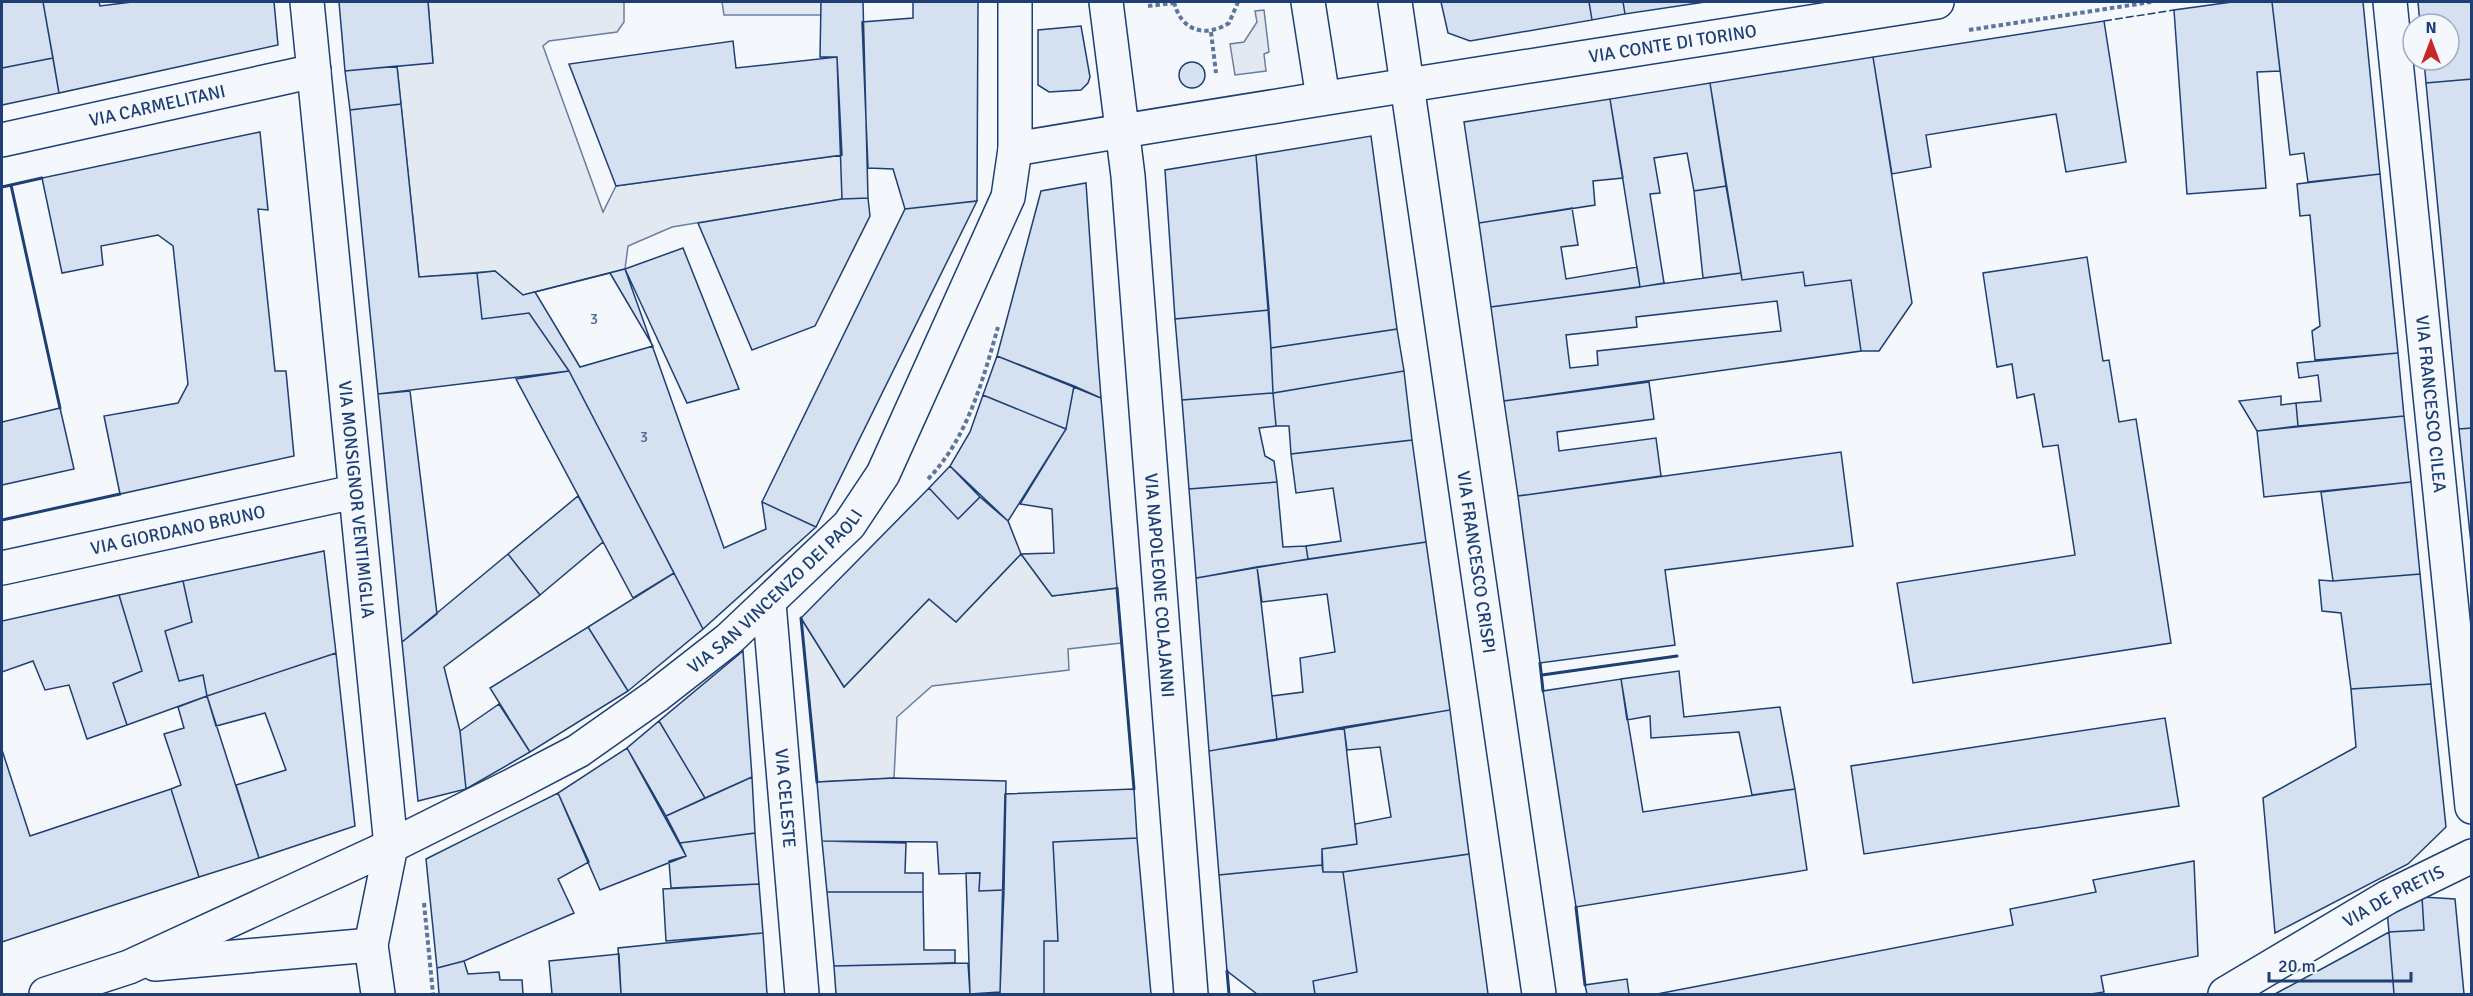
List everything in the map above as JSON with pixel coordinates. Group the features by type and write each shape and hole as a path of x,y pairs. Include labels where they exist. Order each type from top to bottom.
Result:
{"street":[{"name":"VIA MONSIGNOR VENTIMIGLIA","path":"307,2 391,846 371,945 378,994"},
{"name":"VIA SAN VINCENZO DEI PAOLI","path":"129,967 391,846 578,751 656,696 729,639 849,525 883,474 1008,196 1015,149 1015,2"},
{"name":"VIA NAPOLEONE COLAJANNI","path":"1106,2 1128,176 1191,994"},
{"path":"1308,2 1323,98"},
{"name":"VIA FRANCESCO CRISPI","path":"1395,2 1539,994"},
{"name":"VIA CONTE DI TORINO","path":"1015,149 1407,84 1480,75 1937,2"},
{"name":"VIA FRANCESCO CILEA","path":"2390,2 2471,792"},
{"name":"VIA CARMELITANI","path":"2,140 314,71"},
{"name":"VIA GIORDANO BRUNO","path":"2,568 354,492"},
{"name":"VIA CELESTE","path":"769,603 802,994"},
{"name":"VIA DE PRETIS","path":"2225,994 2388,897 2472,856"},
{"path":"46,994 129,967 371,945"}],"path":[{"path":"1174,2 1182,22 1200,32 1211,32 1229,23 1238,2"},
{"path":"1959,32 2151,2"},
{"path":"1211,32 1217,79"},
{"path":"927,480 944,463 963,431 999,324"},
{"path":"423,891 433,994"}],"shaded area":[{"path":"428,2 624,2 624,22 617,32 549,41 543,46 603,212 616,186 842,155 842,199 672,227 628,246 625,269 523,295 495,271 419,277 397,66 433,62"},
{"path":"722,2 821,2 822,15 724,15"},
{"path":"1264,10 1269,52 1264,54 1266,71 1235,75 1230,44 1244,42 1257,22 1255,11"},
{"path":"1021,554 1052,596 1117,588 1121,643 1068,649 1069,670 932,686 897,717 894,778 817,782 801,618 844,687 929,599 956,622"}],"building":[{"path":"2,2 43,2 53,58 2,68"},
{"path":"43,2 99,2 100,6 132,2 274,2 278,45 59,93"},
{"path":"339,2 428,2 433,63 345,71"},
{"path":"821,2 863,2 868,198 842,199 837,57 820,57"},
{"path":"913,2 978,2 977,201 905,209 893,169 868,168 862,22 913,18"},
{"path":"1441,2 1589,2 1592,20 1470,41 1448,33"},
{"path":"1589,2 1623,2 1625,14 1592,20"},
{"path":"1623,2 1705,2 1625,14"},
{"path":"2232,2 2272,2 2280,71 2257,72 2266,188 2187,194 2174,10"},
{"path":"2272,2 2363,2 2380,174 2308,182 2304,153 2290,155"},
{"path":"2418,2 2472,2 2472,79 2426,83 2425,72 2461,72 2461,12 2419,12"},
{"path":"2104,21 2126,162 2066,172 2056,114 1926,135 1931,167 1892,174 1873,57"},
{"path":"1081,26 1090,77 1088,83 1081,90 1049,92 1038,85 1038,30"},
{"path":"733,41 736,68 837,57 842,155 616,186 569,64"},
{"path":"1873,57 1912,303 1879,351 1861,351 1851,280 1805,286 1803,272 1742,280 1710,83"},
{"path":"53,58 59,93 2,105 2,68"},
{"path":"1192,62 1201,66 1205,75 1201,84 1192,88 1183,84 1179,75 1183,66"},
{"path":"397,66 401,104 350,110 345,71"},
{"path":"2472,79 2472,428 2459,429 2426,83"},
{"path":"1710,83 1726,186 1694,191 1687,153 1654,158 1660,193 1650,194 1664,283 1640,287 1610,99"},
{"path":"1610,99 1623,178 1593,181 1595,205 1479,223 1464,122"},
{"path":"401,104 419,277 477,273 482,319 529,313 569,371 378,394 350,110"},
{"path":"260,132 268,210 258,209 275,371 286,371 294,456 120,494 104,416 178,403 188,384 173,246 158,235 101,246 103,265 62,273 42,178"},
{"path":"1371,136 1397,329 1271,348 1256,155"},
{"path":"1256,155 1269,310 1175,319 1165,170"},
{"path":"2380,174 2398,353 2315,360 2312,331 2320,326 2310,215 2300,216 2297,184"},
{"path":"1086,183 1101,398 997,356 1041,191"},
{"path":"1726,186 1741,273 1703,278 1694,191"},
{"path":"868,198 870,216 815,326 752,350 698,223 842,199"},
{"path":"977,201 816,527 762,502 905,209"},
{"path":"1572,208 1578,245 1561,247 1566,279 1637,267 1640,287 1491,307 1479,223"},
{"path":"683,248 739,389 687,403 625,269"},
{"path":"2087,257 2103,361 2109,360 2119,422 2136,419 2171,643 1913,683 1897,583 2075,555 2058,445 2043,447 2034,394 2017,398 2012,364 1997,367 1983,273"},
{"path":"625,269 724,548 766,529 762,502 816,527 703,629 569,371 529,313 482,319 477,273 495,271 523,295"},
{"path":"1803,272 1805,286 1851,280 1861,351 1504,401 1491,307 1741,273 1742,280","holes":["1777,301 1781,331 1597,351 1598,365 1570,368 1566,335 1637,327 1636,317"]},
{"path":"610,273 653,346 580,367 535,292"},
{"path":"1269,310 1273,393 1182,400 1175,319"},
{"path":"1397,329 1404,371 1273,393 1271,348"},
{"path":"2398,353 2404,416 2298,426 2296,403 2321,401 2318,375 2299,378 2297,363"},
{"path":"997,356 1074,386 1066,429 983,395"},
{"path":"569,371 674,573 633,598 516,379"},
{"path":"1404,371 1412,440 1291,454 1289,426 1276,426 1273,393"},
{"path":"1649,382 1654,419 1557,432 1559,451 1656,438 1661,476 1518,496 1504,401"},
{"path":"1074,386 1101,398 1117,588 1052,596 1021,554 1054,553 1052,509 1020,504 1066,429"},
{"path":"410,391 437,614 402,642 378,394"},
{"path":"1273,393 1276,426 1259,428 1265,456 1274,461 1277,482 1189,489 1182,400"},
{"path":"983,395 1066,429 1008,521 950,466 970,432"},
{"path":"2281,396 2281,405 2296,403 2298,426 2257,431 2239,401"},
{"path":"60,408 74,469 2,485 2,422"},
{"path":"2404,416 2411,482 2264,497 2257,431"},
{"path":"2472,428 2472,553 2459,429"},
{"path":"1412,440 1426,542 1308,559 1306,546 1341,541 1333,488 1296,493 1291,454"},
{"path":"1841,452 1853,546 1665,570 1675,645 1540,663 1518,496"},
{"path":"950,466 980,497 958,519 929,488"},
{"path":"1277,482 1283,547 1306,546 1308,559 1196,578 1189,489"},
{"path":"2411,482 2420,574 2333,581 2321,492"},
{"path":"929,488 958,519 980,497 1008,521 1021,554 956,622 929,599 844,687 801,618"},
{"path":"578,496 603,542 540,595 508,554"},
{"path":"1426,542 1450,710 1277,740 1272,696 1303,692 1300,658 1335,652 1327,594 1262,602 1257,567"},
{"path":"324,551 336,653 207,696 203,675 179,681 165,631 192,622 183,581"},
{"path":"508,554 540,595 444,667 460,731 466,789 418,801 402,642"},
{"path":"1257,567 1277,740 1209,751 1196,578"},
{"path":"674,573 703,629 628,691 588,627"},
{"path":"2420,574 2431,684 2351,689 2341,613 2322,611 2319,580 2333,581"},
{"path":"183,581 192,622 165,631 179,681 203,675 207,696 127,725 113,683 142,671 119,595"},
{"path":"119,595 142,671 113,683 127,725 87,739 69,685 45,690 33,661 2,672 2,621"},
{"path":"588,627 628,691 530,752 490,688"},
{"path":"743,651 752,777 705,798 659,721"},
{"path":"336,653 355,826 259,858 236,785 286,770 265,713 216,726 207,696"},
{"path":"1679,671 1684,717 1780,707 1795,789 1752,795 1739,732 1651,738 1650,716 1627,720 1621,679"},
{"path":"1621,679 1643,812 1795,789 1807,870 1576,907 1543,691"},
{"path":"2431,684 2446,827 2408,864 2275,933 2263,798 2356,747 2351,689"},
{"path":"207,696 259,858 199,877 171,789 181,785 164,734 184,728 178,707"},
{"path":"499,704 530,752 466,789 460,731"},
{"path":"1450,710 1469,854 1343,872 1323,872 1322,849 1357,844 1355,824 1391,817 1380,747 1347,750 1344,727"},
{"path":"2165,718 2179,806 1864,854 1851,766"},
{"path":"659,721 705,798 666,816 627,748"},
{"path":"1344,727 1357,844 1322,849 1322,865 1219,875 1209,751"},
{"path":"627,748 686,856 600,890 558,793"},
{"path":"2,750 30,836 171,789 199,877 2,942"},
{"path":"752,777 755,833 680,843 666,816"},
{"path":"894,778 1006,781 1004,890 979,891 980,873 939,874 937,842 822,841 817,782"},
{"path":"1134,789 1137,838 1053,842 1058,941 1044,941 1044,994 1000,994 1005,794"},
{"path":"558,793 589,862 558,879 574,913 464,961 437,968 426,859"},
{"path":"755,833 759,884 671,888 669,861 686,856 680,843"},
{"path":"1137,838 1151,994 1044,994 1044,941 1058,941 1053,842"},
{"path":"822,841 906,843 905,873 923,873 923,892 827,892"},
{"path":"1469,854 1488,994 1315,994 1313,981 1357,972 1343,872"},
{"path":"2194,861 2198,956 2101,976 2104,992 2091,994 1657,994 2013,925 2010,909 2096,892 2093,880"},
{"path":"1322,865 1323,872 1343,872 1357,972 1313,981 1315,994 1257,994 1227,971 1219,875"},
{"path":"966,873 980,873 979,891 1004,890 1000,992 970,994"},
{"path":"759,884 763,933 666,941 663,889"},
{"path":"827,892 923,892 924,950 955,950 955,963 834,966"},
{"path":"2422,897 2455,899 2464,994 2394,994 2389,932 2424,930"},
{"path":"2422,897 2424,930 2389,932 2387,911"},
{"path":"2389,932 2394,994 2275,994 2362,947"},
{"path":"763,933 767,994 621,994 618,948"},
{"path":"619,954 621,994 552,994 549,961"},
{"path":"464,961 468,974 499,972 500,980 522,980 523,994 439,994 437,968"},
{"path":"968,963 970,994 836,994 834,966"},
{"path":"1627,979 1629,994 1587,994 1585,985"}],"fence":[{"path":"2104,21 2174,10"}],"wall":[{"path":"2,187 42,178"},
{"path":"11,185 60,408"},
{"path":"2,520 120,494"},
{"path":"1117,588 1134,789"},
{"path":"801,618 817,782"},
{"path":"1542,675 1677,656"},
{"path":"1540,663 1543,691"},
{"path":"1576,907 1585,985"},
{"path":"1227,971 1229,994"}]}
